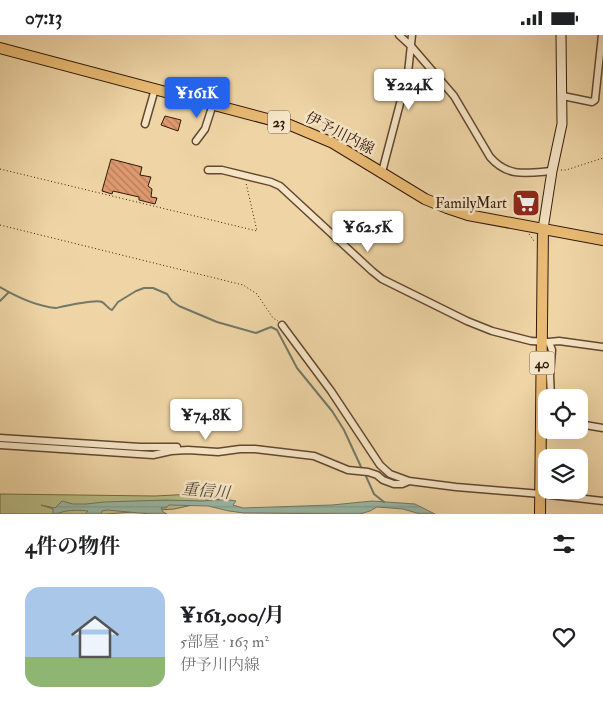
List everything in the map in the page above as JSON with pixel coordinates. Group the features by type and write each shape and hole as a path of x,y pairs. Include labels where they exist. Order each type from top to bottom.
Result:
{"main road":[{"path":"543,229 562,124 561,35"},
{"name":"伊予川内線","path":"0,48 290,125 332,143 425,199 468,215 603,239"},
{"name":"40","path":"542,449 546,342 543,229"},
{"name":"40","path":"540,499 540,514"}],"street":[{"path":"399,35 411,46 454,96 490,157 497,165 510,172 518,173 552,171"},
{"path":"382,172 408,73 412,35"},
{"path":"562,96 592,103 595,100 602,35"},
{"path":"146,124 155,89"},
{"path":"196,141 205,129 213,104"},
{"path":"208,170 222,170 280,186 382,279 467,321 523,340 559,341 603,347"},
{"path":"282,325 331,391 380,465 390,474 408,481 538,496"},
{"path":"546,342 552,350 551,389"},
{"path":"588,426 603,428"},
{"path":"0,438 140,447 177,447 188,450"},
{"path":"0,445 153,455 188,450 218,452 255,449 314,456 348,470 377,475 394,484 408,481"},
{"path":"578,499 603,501"}],"path":[{"path":"552,171 566,170 603,158"},
{"path":"0,169 257,231 244,175"},
{"path":"0,225 243,285 257,294 274,318 282,325"}],"green space":[{"path":"213,493 230,497 227,502 216,500 174,509 106,514 0,514 0,494 155,496"}],"shaded area":[{"path":"224,499 236,501 233,505 243,508 332,505 372,501 415,504 435,514 420,514 403,509 377,507 360,514 244,513 208,506 169,505 166,508 161,508 167,514 107,510 102,511 101,514 85,514 88,511 77,510 53,514 53,509 41,505 55,508 62,501 73,504 86,504"}],"building":[{"path":"165,116 181,120 178,131 161,125"},
{"path":"111,159 142,167 140,175 151,177 148,186 152,189 151,197 157,198 155,204 139,200 139,197 113,191 112,194 102,191"}],"waterway":[{"path":"0,287 27,301 49,307 56,308 99,301 112,310 118,302 136,291 144,288 153,288 167,294 179,306 217,322 256,333 271,327 277,330 297,368 332,411 344,430 362,469"},
{"path":"0,301 9,292"},
{"path":"365,474 374,494 384,502"}],"place":[{"name":"FamilyMart","path":"526,203"}],"water label":[{"name":"重信川","path":"206,490"}]}
